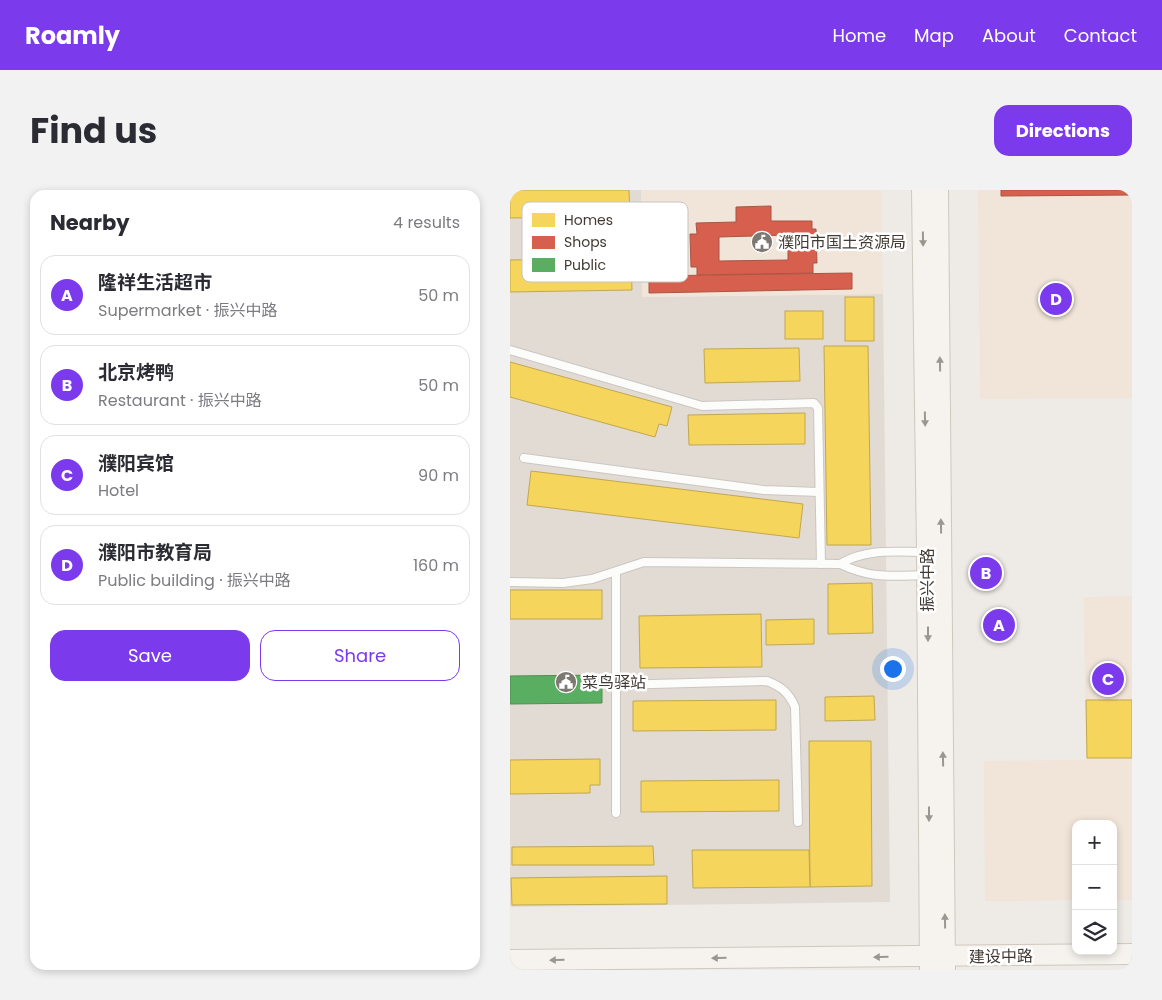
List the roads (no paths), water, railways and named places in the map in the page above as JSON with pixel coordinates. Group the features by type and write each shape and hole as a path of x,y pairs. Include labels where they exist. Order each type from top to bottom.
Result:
{"street":[{"name":"振兴中路","path":"922,190 927,575 938,963"},
{"name":"振兴中路","path":"938,190 938,963"},
{"name":"建设中路","path":"510,960 938,963 1132,954"}],"lane":[{"path":"510,350 702,406 814,403 818,408 821,564"},
{"path":"524,458 764,490 819,492"},
{"path":"840,564 851,557 864,554 928,552"},
{"path":"510,582 563,583 592,579 644,562 840,564 856,571 878,576 927,575"},
{"path":"616,572 616,813"},
{"path":"616,685 767,681 781,686 790,696 795,707 798,822"}],"place":[{"name":"濮阳市国土资源局","path":"762,242"},
{"name":"濮阳市教育局","path":"1056,299"},
{"name":"北京烤鸭","path":"986,573"},
{"name":"隆祥生活超市","path":"999,625"},
{"name":"濮阳宾馆","path":"1108,679"},
{"name":"菜鸟驿站","path":"566,682"}]}
